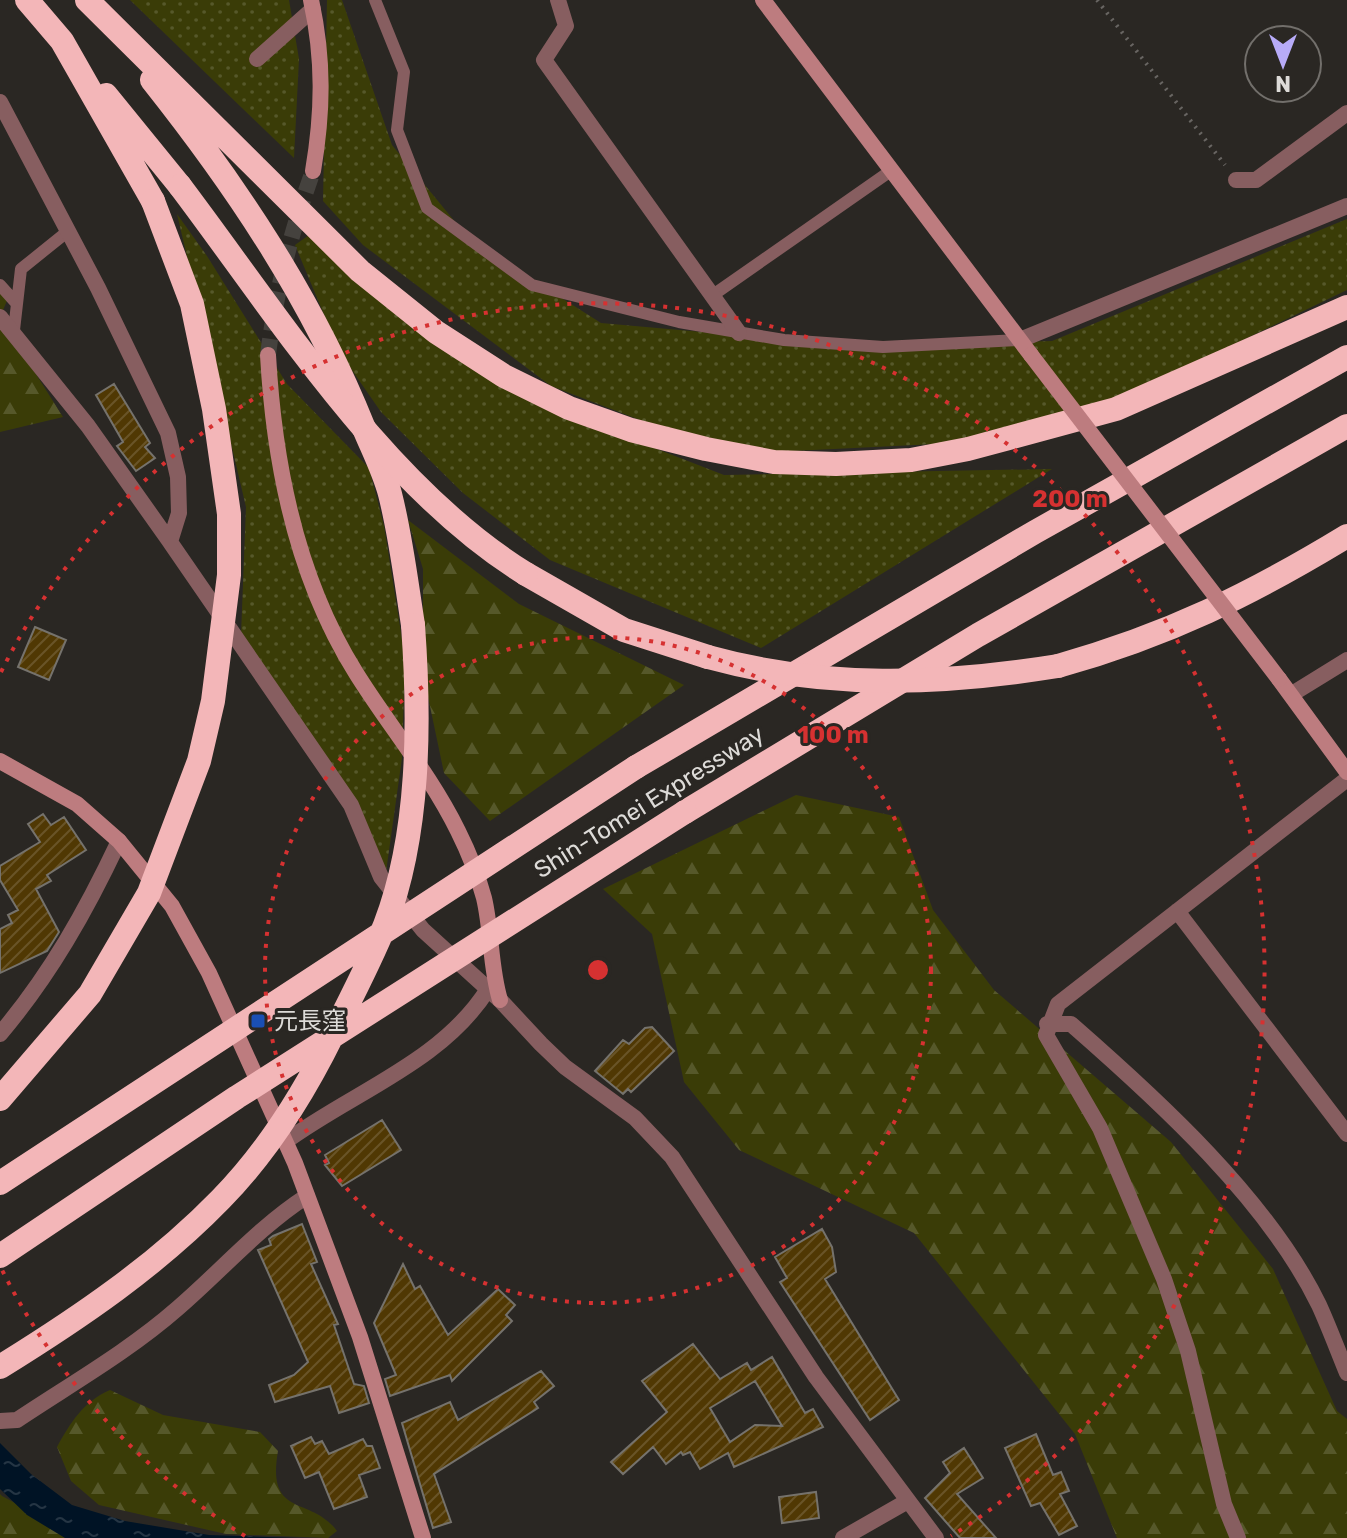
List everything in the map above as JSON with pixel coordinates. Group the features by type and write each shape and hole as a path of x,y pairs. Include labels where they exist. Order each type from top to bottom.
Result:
{"highway":[{"path":"27,0 180,186 364,429 416,485 468,533 526,574 624,630 749,669 836,680 897,683 975,680 1058,666 1132,645 1200,618 1275,580 1347,536"},
{"path":"89,2 360,271 436,332 504,376 569,408 631,430 706,449 774,462 836,464 911,460 968,449 1116,409 1347,307"},
{"path":"0,1367 69,1324 150,1265 222,1199 267,1144 313,1074 386,923 413,797 418,693 413,625 389,491 316,320 213,157 89,2"},
{"path":"0,1099 90,994 149,893 199,761 213,701 229,575 229,514 214,409 192,304 153,201 62,41"},
{"name":"Shin-Tomei Expressway","path":"0,1183 636,767 969,570 1347,357"},
{"name":"Shin-Tomei Expressway","path":"0,1256 237,1097 685,812 965,642 1347,426"}],"street":[{"path":"558,0 566,26 544,60 739,333"},
{"path":"763,0 1292,694 1347,772"},
{"path":"257,59 312,4"},
{"path":"312,4 323,70 322,115 313,171"},
{"path":"0,102 138,366 168,433 178,477 179,513 170,542"},
{"path":"1236,180 1256,180 1347,113"},
{"path":"1020,340 1347,206"},
{"path":"0,317 14,330 88,426 351,805 381,877 423,930 494,994 565,1067 635,1118 672,1157 816,1377 906,1502 936,1538"},
{"path":"268,355 278,454 298,539 326,616 354,670 458,831 484,897 494,994 444,1040 285,1142"},
{"path":"1292,694 1347,660"},
{"path":"0,761 77,804 119,841 172,906 209,973 307,1196 378,1391 423,1538"},
{"path":"1238,1538 1224,1504 1188,1351 1164,1279 1100,1128 1059,1052 1046,1035 1047,1024 1058,1004 1347,779"},
{"path":"0,1034 35,993 60,955 91,901 119,841"},
{"path":"1177,911 1347,1134"},
{"path":"1047,1024 1071,1024 1159,1101 1234,1184 1284,1248 1318,1304 1347,1373"},
{"path":"0,1421 17,1420 136,1342 177,1310 267,1225 307,1196"},
{"path":"843,1538 906,1502"}],"lane":[{"path":"375,0 404,72 397,130 427,208 532,285 679,322 784,340 883,347 1020,340"},
{"path":"713,295 892,170"},
{"path":"14,330 21,269 67,232"},
{"path":"0,285 17,304"}],"path":[{"path":"1097,0 1236,180"}],"green space":[{"path":"130,0 289,0 299,59 294,158"},
{"path":"327,0 342,0 392,145 470,240 601,323 859,346 1052,341 1347,219 1347,290 1102,408 936,444 729,454 551,386 363,245 323,201"},
{"path":"177,214 287,384 369,468 384,526 405,658 402,758 386,872 241,635 246,507"},
{"path":"309,235 433,343 608,430 724,475 1052,469 761,648 550,560 463,493 381,412 340,353 295,245"},
{"path":"0,285 9,296 0,317"},
{"path":"0,317 63,417 0,432"},
{"path":"408,520 519,604 684,685 490,821 444,773 423,673 423,569"},
{"path":"796,795 899,817 933,910 994,990 1171,1142 1273,1269 1337,1411 1347,1419 1347,1538 1117,1538 1075,1434 914,1233 739,1150 684,1082 652,934 603,889"},
{"path":"110,1390 163,1415 260,1432 278,1451 278,1487 285,1497 327,1520 337,1531 328,1538 226,1534 99,1505 71,1481 57,1447 67,1429 92,1400"},
{"path":"0,1494 2,1496 80,1538 0,1538"}],"water":[{"path":"0,1443 31,1474 72,1505 125,1521 209,1535 298,1538 65,1538 27,1515 0,1489"}],"building":[{"path":"114,384 150,443 145,447 155,458 136,471 117,446 123,442 96,395"},
{"path":"35,627 66,640 49,680 18,667"},
{"path":"43,814 51,825 64,817 86,850 47,875 51,881 36,889 59,932 47,951 0,973 0,929 12,923 8,915 18,910 0,880 0,866 40,842 28,824"},
{"path":"652,1027 674,1051 631,1092 628,1089 623,1094 595,1071 623,1040 629,1044 645,1028"},
{"path":"382,1120 401,1150 342,1186 325,1165 329,1163 325,1155"},
{"path":"302,1224 317,1262 311,1264 338,1324 334,1325 354,1384 364,1386 369,1403 339,1413 330,1386 275,1402 269,1385 294,1375 308,1362 258,1250 271,1245 269,1239 273,1236"},
{"path":"822,1229 832,1247 836,1272 825,1279 899,1400 870,1420 780,1282 787,1278 775,1257"},
{"path":"403,1264 415,1289 420,1286 448,1335 498,1289 515,1305 506,1315 512,1321 452,1381 450,1375 390,1396 385,1379 396,1375 374,1323"},
{"path":"693,1344 720,1379 747,1363 751,1370 772,1357 805,1413 813,1409 823,1427 734,1467 728,1453 700,1469 690,1452 683,1455 681,1452 666,1464 653,1447 623,1474 611,1462 667,1412 642,1381","holes":["755,1381 782,1426 755,1425 730,1442 710,1408"]},
{"path":"541,1371 554,1386 534,1402 538,1408 434,1474 451,1522 433,1528 402,1423 450,1402 458,1420"},
{"path":"1036,1434 1053,1475 1061,1472 1069,1491 1060,1494 1077,1526 1059,1535 1040,1503 1031,1506 1005,1448"},
{"path":"311,1437 315,1444 322,1441 329,1454 363,1439 367,1446 372,1446 380,1468 359,1475 367,1497 334,1509 319,1472 305,1478 291,1446"},
{"path":"964,1448 983,1478 957,1494 996,1538 960,1538 925,1498 950,1473 943,1462"},
{"path":"816,1492 819,1518 782,1523 779,1497"}],"tunnel":[{"path":"268,355 285,262 313,171"}],"place":[{"name":"元長窪","path":"258,1021"}]}
